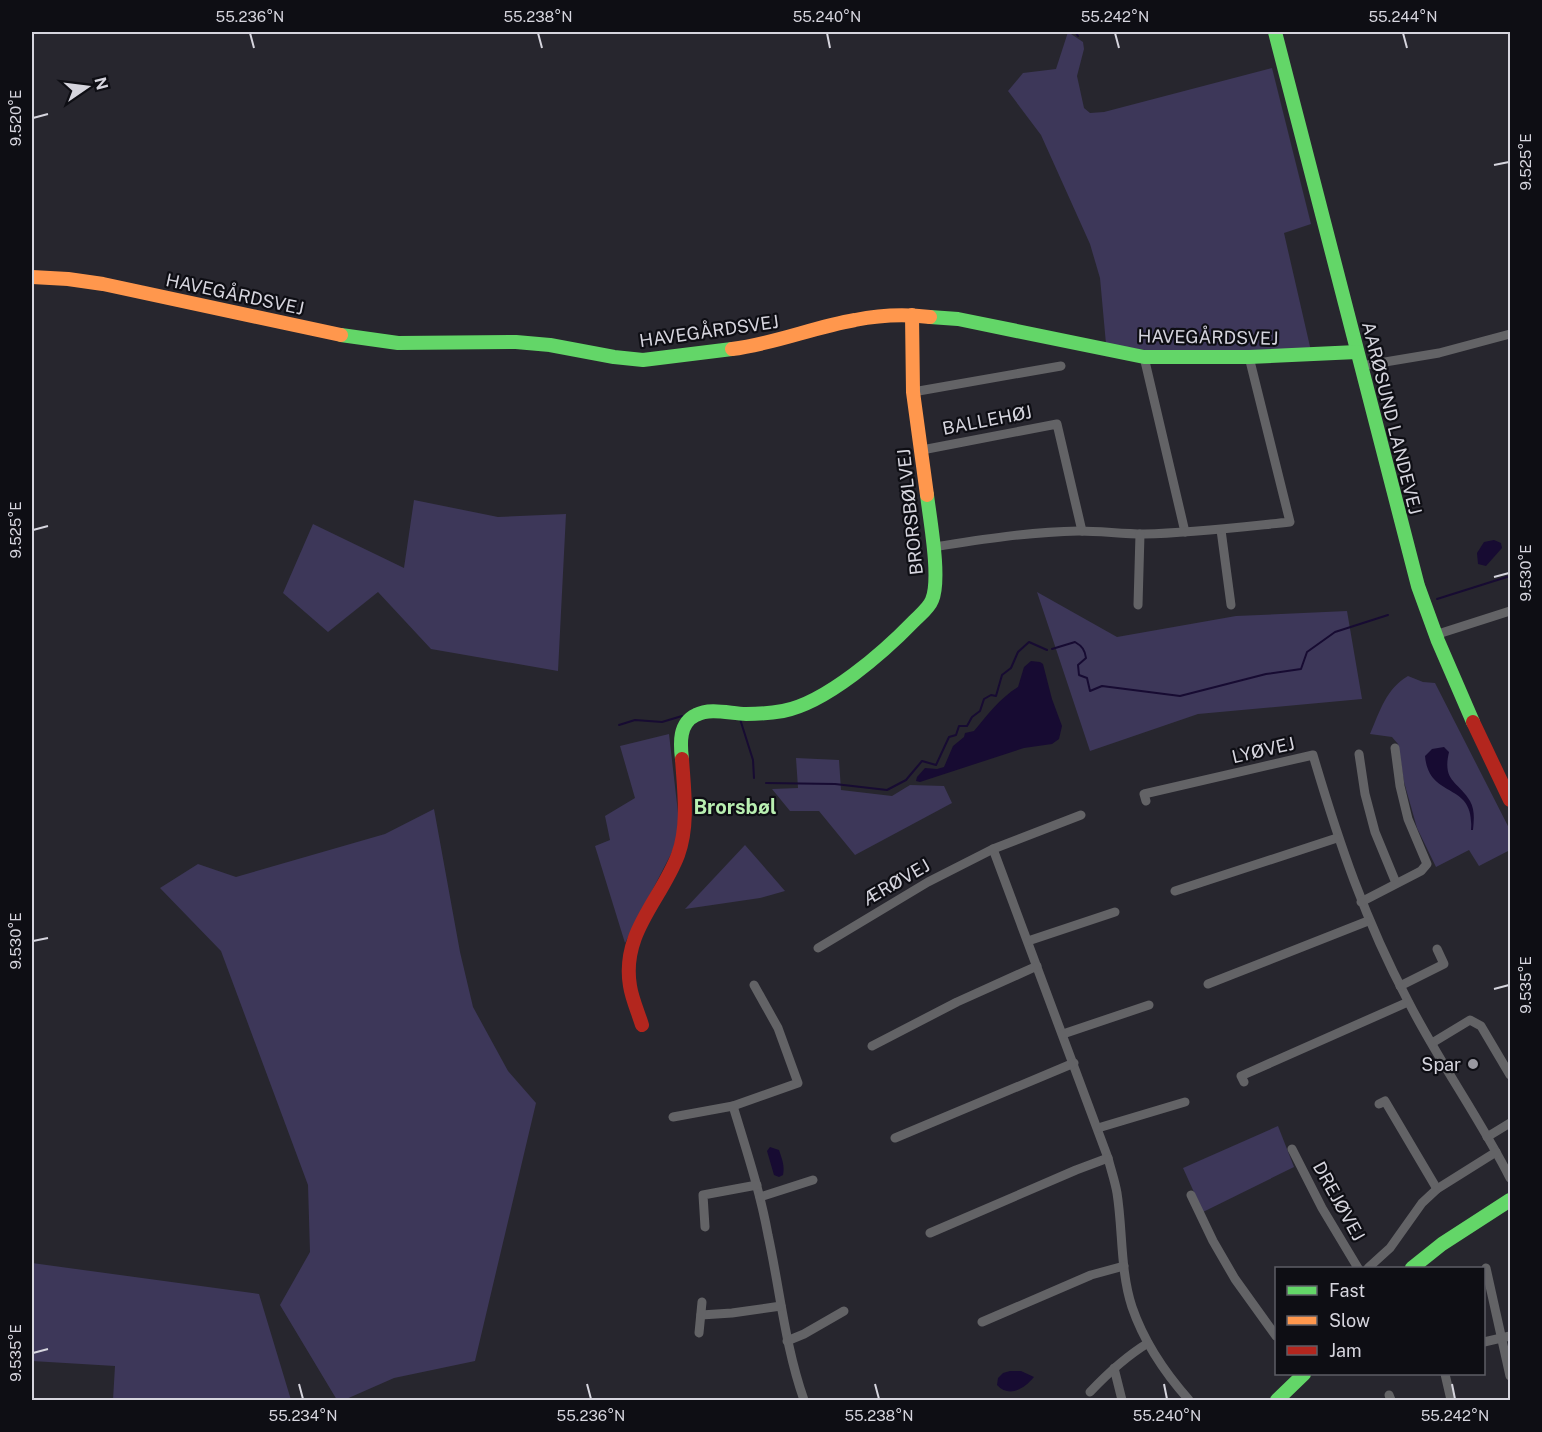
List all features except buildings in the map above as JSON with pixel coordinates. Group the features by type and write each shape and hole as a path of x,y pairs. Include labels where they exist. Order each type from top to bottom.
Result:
{"street":[{"name":"AARØSUND LANDEVEJ","path":"1275,32 1406,546 1435,635 1462,702 1510,800"},
{"name":"HAVEGÅRDSVEJ","path":"32,277 103,284 338,335 398,343 516,342 550,345 643,360 751,347 854,320 912,315 958,319 1144,357 1249,357 1357,352"},
{"name":"BRORSBØLVEJ","path":"642,1025 629,983 628,957 634,934 678,855 684,830 680,740 683,728 690,718 703,712 746,714 794,708 809,702 847,679 872,660 932,602 936,588 934,547 914,392 912,315"},
{"path":"1361,366 1439,353 1510,334"},
{"path":"1144,357 1185,532"},
{"path":"934,547 1004,535 1082,531 1140,534 1185,532 1290,522 1249,357"},
{"path":"914,392 1061,366"},
{"name":"BALLEHØJ","path":"922,450 1057,424 1082,531"},
{"path":"1221,530 1231,605"},
{"path":"1138,605 1140,534"},
{"path":"1435,635 1510,611"},
{"path":"1361,902 1421,871 1427,864 1408,819 1400,786 1395,748"},
{"path":"1359,754 1365,795 1375,832 1396,883"},
{"name":"LYØVEJ","path":"1146,801 1144,794 1313,755 1337,837 1368,921 1408,1002 1510,1178"},
{"name":"ÆRØVEJ","path":"818,948 928,882 993,849 1081,815"},
{"path":"1175,891 1337,837"},
{"path":"993,849 1108,1158 1117,1193 1124,1266 1132,1306 1148,1343 1169,1377 1189,1401"},
{"path":"1028,941 1115,912"},
{"path":"1208,984 1368,921"},
{"path":"1400,986 1444,964 1437,949"},
{"path":"872,1046 957,1002 1037,966"},
{"path":"673,1117 733,1106 798,1083 778,1028 754,985"},
{"path":"1244,1082 1241,1076 1408,1002"},
{"path":"1063,1034 1149,1005"},
{"path":"1432,1043 1470,1020 1481,1026 1510,1075"},
{"path":"895,1138 1074,1063"},
{"path":"1378,1104 1385,1101 1437,1189"},
{"path":"1098,1128 1185,1102"},
{"path":"733,1106 760,1197 787,1341 803,1400"},
{"path":"1487,1137 1510,1123"},
{"name":"DREJØVEJ","path":"1292,1149 1322,1208 1357,1267"},
{"name":"DREJØVEJ","path":"1370,1267 1390,1248 1422,1203 1437,1189 1496,1152"},
{"path":"930,1233 1108,1158"},
{"path":"760,1197 813,1180"},
{"path":"705,1227 703,1195 757,1185"},
{"path":"1191,1195 1213,1241 1235,1279 1275,1335"},
{"path":"1414,1267 1442,1245 1510,1200"},
{"path":"982,1322 1091,1275 1124,1266"},
{"path":"1486,1268 1506,1337 1510,1377"},
{"path":"699,1333 702,1302"},
{"path":"701,1315 781,1306"},
{"path":"787,1341 844,1311"},
{"path":"1485,1342 1506,1337"},
{"path":"1090,1392 1130,1354 1148,1343"},
{"path":"1114,1368 1122,1401"},
{"path":"1277,1401 1303,1375"},
{"path":"1445,1375 1451,1401"}],"shaded area":[{"path":"1068,32 1083,42 1084,49 1077,76 1084,108 1090,113 1104,112 1272,68 1311,224 1284,233 1311,351 1145,350 1106,344 1100,278 1090,244 1041,135 1008,91 1023,73 1056,69"},
{"path":"414,500 498,517 566,514 558,671 431,649 378,592 328,632 283,593 313,524 404,568"},
{"path":"1494,540 1501,543 1502,548 1486,566 1478,564 1477,553 1484,542"},
{"path":"1037,592 1117,637 1236,616 1347,611 1362,699 1198,714 1090,751"},
{"path":"1031,661 1043,664 1062,726 1059,739 1052,744 1024,748 920,782 916,781 925,768 944,767 953,746 964,737 965,733 974,731 1000,701 1018,687 1024,667"},
{"path":"1408,676 1423,682 1435,683 1510,830 1510,850 1479,866 1469,850 1436,867 1417,828 1404,782 1398,744 1392,737 1370,734 1389,694 1400,681"},
{"path":"669,734 680,830 672,852 625,943 595,846 610,840 605,816 635,798 620,746"},
{"path":"1444,747 1449,752 1447,762 1449,775 1472,804 1473,830 1471,830 1470,814 1466,804 1459,796 1434,780 1428,770 1425,756 1432,749"},
{"path":"796,758 839,760 841,790 892,796 910,785 944,786 952,803 855,855 819,811 790,811 772,789 798,788"},
{"path":"434,809 460,952 473,1007 508,1071 536,1103 475,1361 394,1378 344,1400 337,1400 280,1305 310,1252 308,1185 221,951 160,888 198,864 236,877 385,834"},
{"path":"745,845 785,891 760,898 685,909"},
{"path":"1278,1126 1294,1167 1203,1212 1183,1168"},
{"path":"770,1147 779,1150 782,1159 783,1175 779,1177 774,1175 767,1151"},
{"path":"32,1263 259,1294 291,1400 113,1400 115,1366 32,1361"},
{"path":"1010,1371 1021,1371 1034,1377 1021,1388 1006,1391 997,1385 998,1378"}],"waterway":[{"path":"1075,32 1078,36"},
{"path":"1437,599 1510,576"},
{"path":"1052,649 1075,642 1084,650 1086,658 1078,665 1079,675 1087,678 1090,691 1102,686 1180,696 1266,674 1301,669 1307,652 1335,632 1388,615"},
{"path":"766,783 835,784 887,790 906,780 922,761 936,765 949,737 956,735 959,726 967,726 972,717 980,711 984,699 991,695 996,696 1002,675 1011,668 1018,652 1029,642 1047,650"},
{"path":"619,725 635,720 662,722 682,716"},
{"path":"740,719 753,760 754,778"}],"traffic: fast":[{"path":"1275,32 1418,586 1438,641 1473,722"},
{"path":"930,317 958,319 1144,357 1249,357 1357,352"},
{"path":"341,335 398,343 516,342 550,345 643,360 732,349"},
{"path":"682,759 682,734 686,723 696,715 708,711 764,713 800,706 853,675 887,647 929,606 935,578 927,495"},
{"path":"1413,1267 1442,1244 1510,1200"},
{"path":"1277,1400 1303,1375"}],"traffic: slow":[{"path":"32,277 103,284 341,335"},
{"path":"912,315 913,392 927,495"},
{"path":"732,349 864,318 930,317"}],"traffic: jam":[{"path":"1473,722 1510,800"},
{"path":"642,1025 630,986 631,950 644,918 671,871 681,844 685,807 682,759"}],"place":[{"name":"Spar","path":"1473,1064"}],"district":[{"name":"Brorsbøl","path":"735,807"}]}
